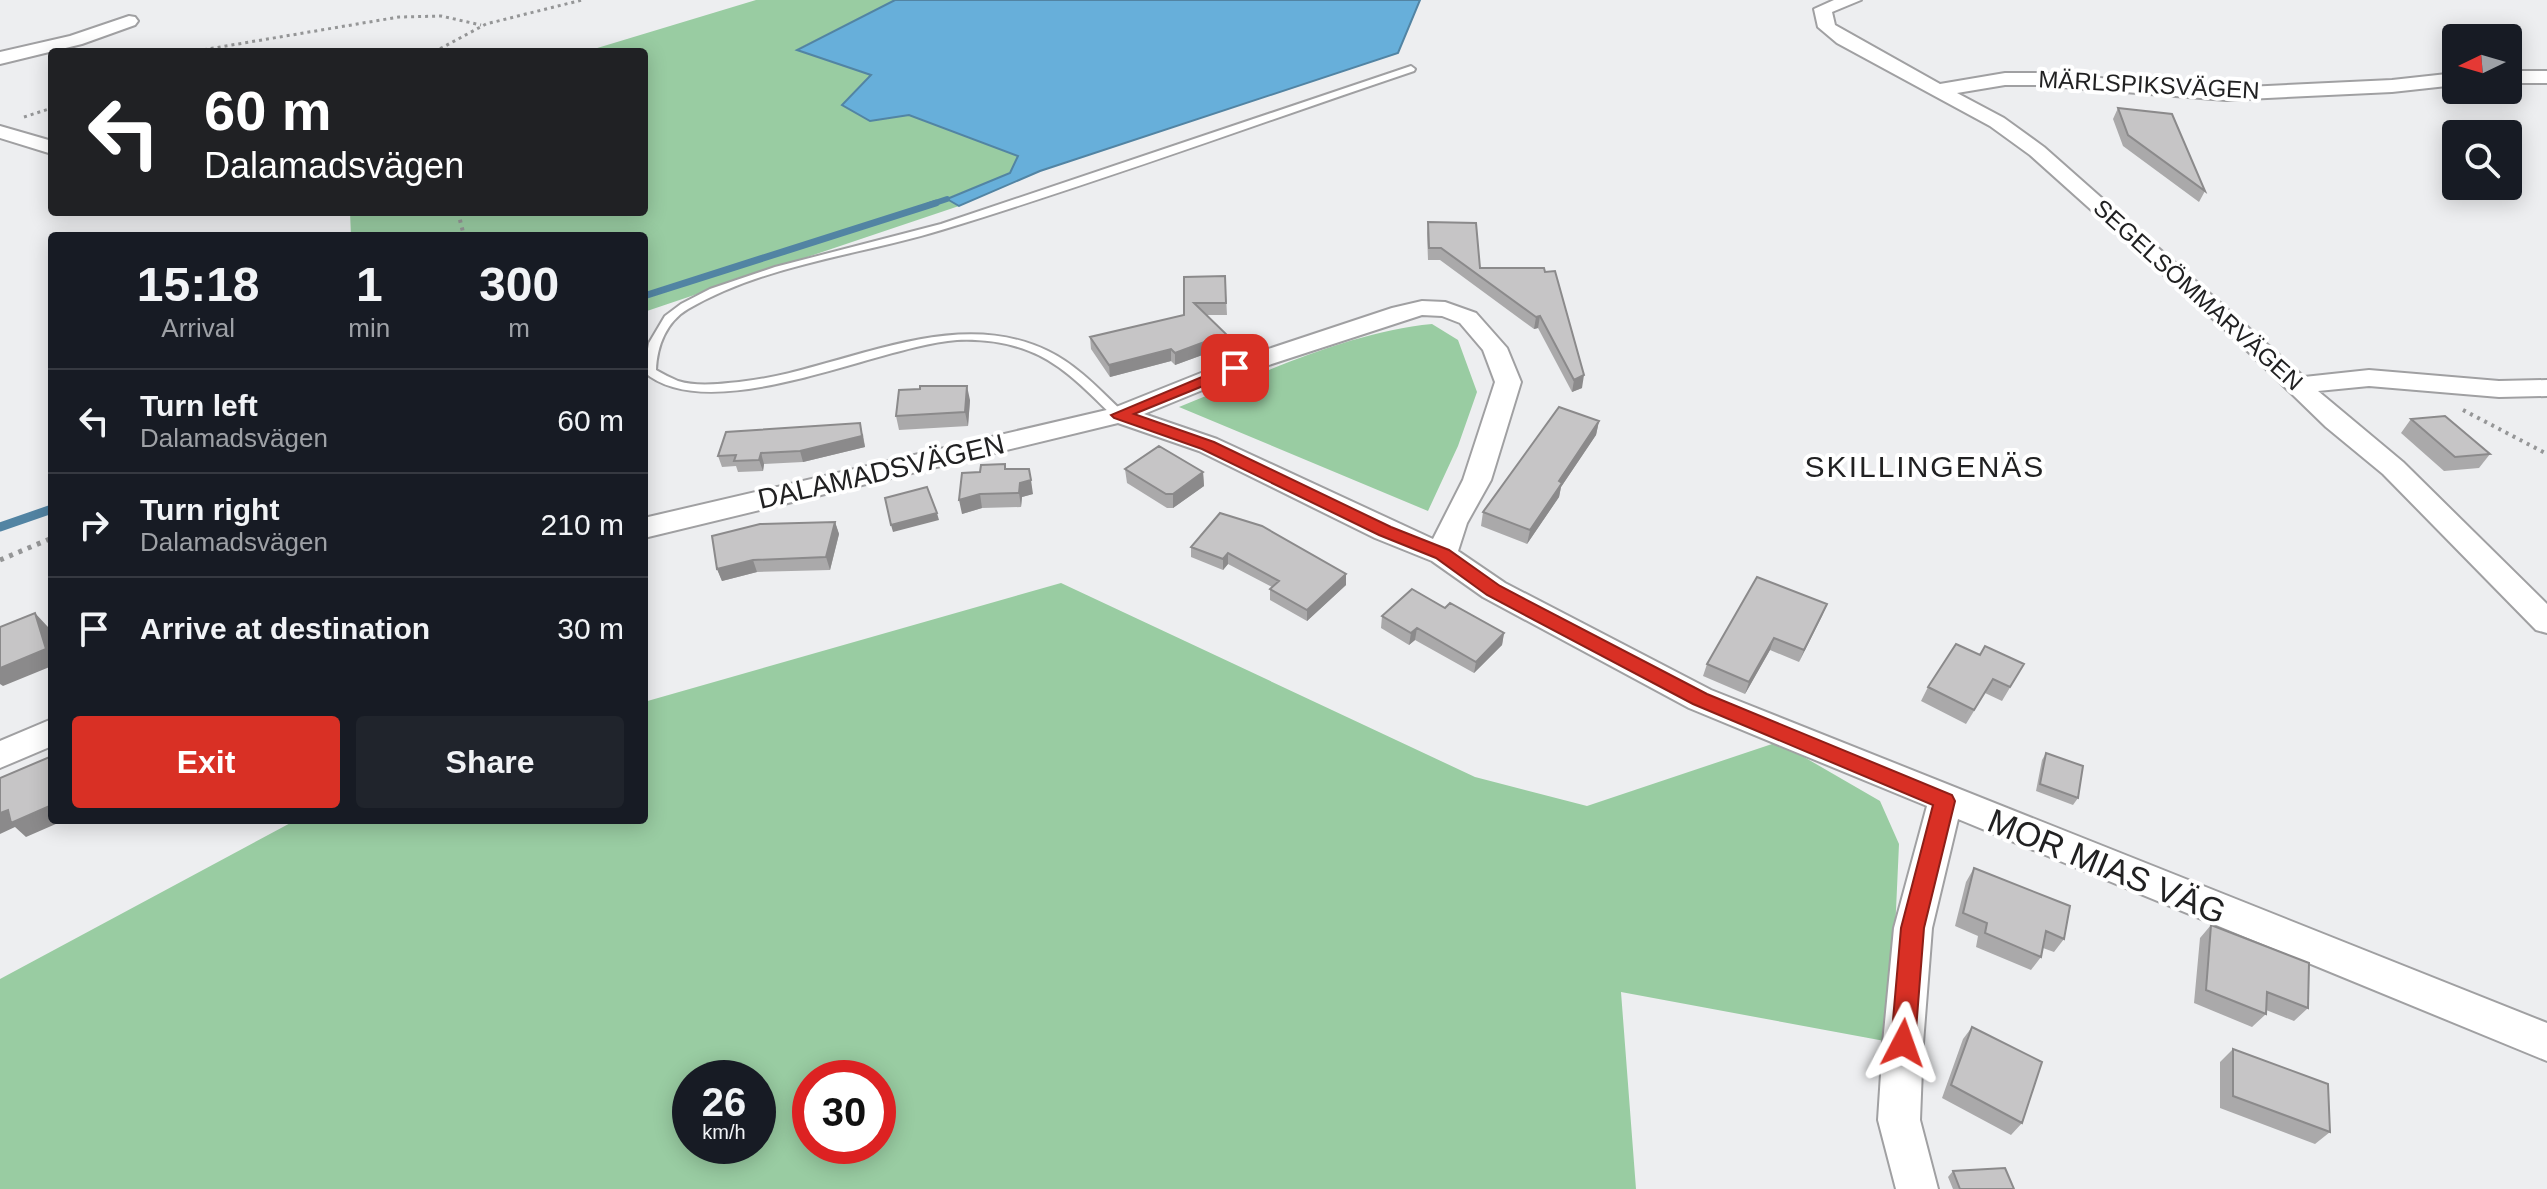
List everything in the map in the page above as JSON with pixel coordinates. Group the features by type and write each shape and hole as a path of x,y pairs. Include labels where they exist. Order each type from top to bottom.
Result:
{"street":[{"name":"SEGELSÖMMARVÄGEN","path":"1852,0 1823,9 1827,27 1843,39 1997,122 2037,151 2393,468 2547,622"},
{"path":"0,58 76,40 129,21"},
{"path":"2522,77 2547,77"},
{"name":"MÄRLSPIKSVÄGEN","path":"1938,90 2005,79 2226,94 2442,81"},
{"path":"0,132 48,147"},
{"name":"DALAMADSVÄGEN","path":"648,527 1119,415 1235,368 1422,308 1445,309 1468,318 1495,348 1508,382 1477,480 1453,523 1442,554"},
{"path":"2298,385 2369,378 2499,389 2547,388"},
{"path":"1119,415 1208,445 1385,531 1442,554 1494,590 1700,699 1945,801 1913,928 1903,1043 1899,1120 1917,1189"},
{"path":"0,755 48,734"},
{"name":"MOR MIAS VÄG","path":"1945,801 2547,1042"}],"lane":[{"path":"1119,415 1061,363 1032,348 973,336 918,343 793,377 742,386 683,385 660,380 650,372 650,354 661,329 682,307 731,284 942,227 1411,69"}],"path":[{"path":"439,48 451,39 516,12 582,0"},
{"path":"211,48 312,29 421,15 481,25"},
{"path":"2460,409 2547,454"},
{"path":"0,560 48,540"}],"green space":[{"path":"756,0 895,0 798,49 871,75 870,121 909,115 1018,156 1010,173 948,198 959,206 648,311 648,232 351,232 350,216 648,216 648,48 597,48"},
{"path":"1432,324 1458,340 1477,392 1458,446 1428,511 1179,407 1336,345"},
{"path":"1061,583 1475,777 1587,806 1778,742 1880,801 1899,844 1890,1042 1621,992 1636,1189 0,1189 0,979 289,824 648,824 648,701"}],"water":[{"path":"895,0 1420,0 1398,53 1040,171 959,206 947,199 1010,173 1018,156 909,115 870,121 842,105 871,75 797,50"}],"building":[{"path":"2118,108 2172,114 2205,191 2128,135"},
{"path":"1428,222 1476,223 1480,268 1544,268 1545,272 1555,271 1584,375 1574,380 1540,316 1536,317 1441,248 1429,248"},
{"path":"1225,276 1226,303 1194,303 1226,334 1175,353 1171,349 1109,365 1090,337 1184,315 1184,277"},
{"path":"920,386 967,386 965,412 896,416 899,390 920,389"},
{"path":"1559,407 1599,421 1530,530 1483,512"},
{"path":"2445,416 2490,454 2455,457 2411,419"},
{"path":"860,423 862,436 800,451 761,453 759,460 734,461 736,455 718,456 726,432"},
{"path":"1159,446 1203,472 1173,494 1166,494 1125,469"},
{"path":"1005,464 1005,469 1029,469 1031,480 1020,483 1019,493 980,494 959,500 962,473 980,472 981,465"},
{"path":"927,487 937,513 891,525 885,498"},
{"path":"1220,513 1262,526 1346,574 1307,610 1270,589 1279,581 1228,553 1223,559 1191,547"},
{"path":"835,522 826,557 753,560 717,569 712,536 760,524"},
{"path":"1757,577 1827,604 1804,650 1774,638 1749,682 1707,664"},
{"path":"1412,589 1445,608 1450,603 1504,633 1476,662 1417,628 1411,633 1382,616"},
{"path":"35,613 46,649 0,668 0,627"},
{"path":"1956,644 1980,655 1985,646 2024,664 2010,687 1993,679 1974,710 1928,687"},
{"path":"2046,753 2083,766 2078,798 2040,784"},
{"path":"48,758 48,807 11,823 8,810 0,813 0,778"},
{"path":"1974,868 2070,906 2064,939 2046,931 2041,957 1985,933 1987,923 1963,913"},
{"path":"2211,925 2309,963 2308,1008 2267,992 2266,1014 2206,990"},
{"path":"1972,1027 2042,1062 2022,1123 1951,1085"},
{"path":"2233,1049 2328,1084 2330,1132 2233,1096"},
{"path":"2005,1168 2014,1189 1960,1189 1953,1171"}],"waterway":[{"path":"929,205 947,199"},
{"path":"648,295 936,203"},
{"path":"0,527 48,510"}],"district":[{"name":"SKILLINGENÄS","path":"1925,467"}],"route":[{"path":"1235,368 1119,415 1208,445 1385,531 1442,554 1494,590 1700,699 1945,801 1913,928 1903,1043"}]}
